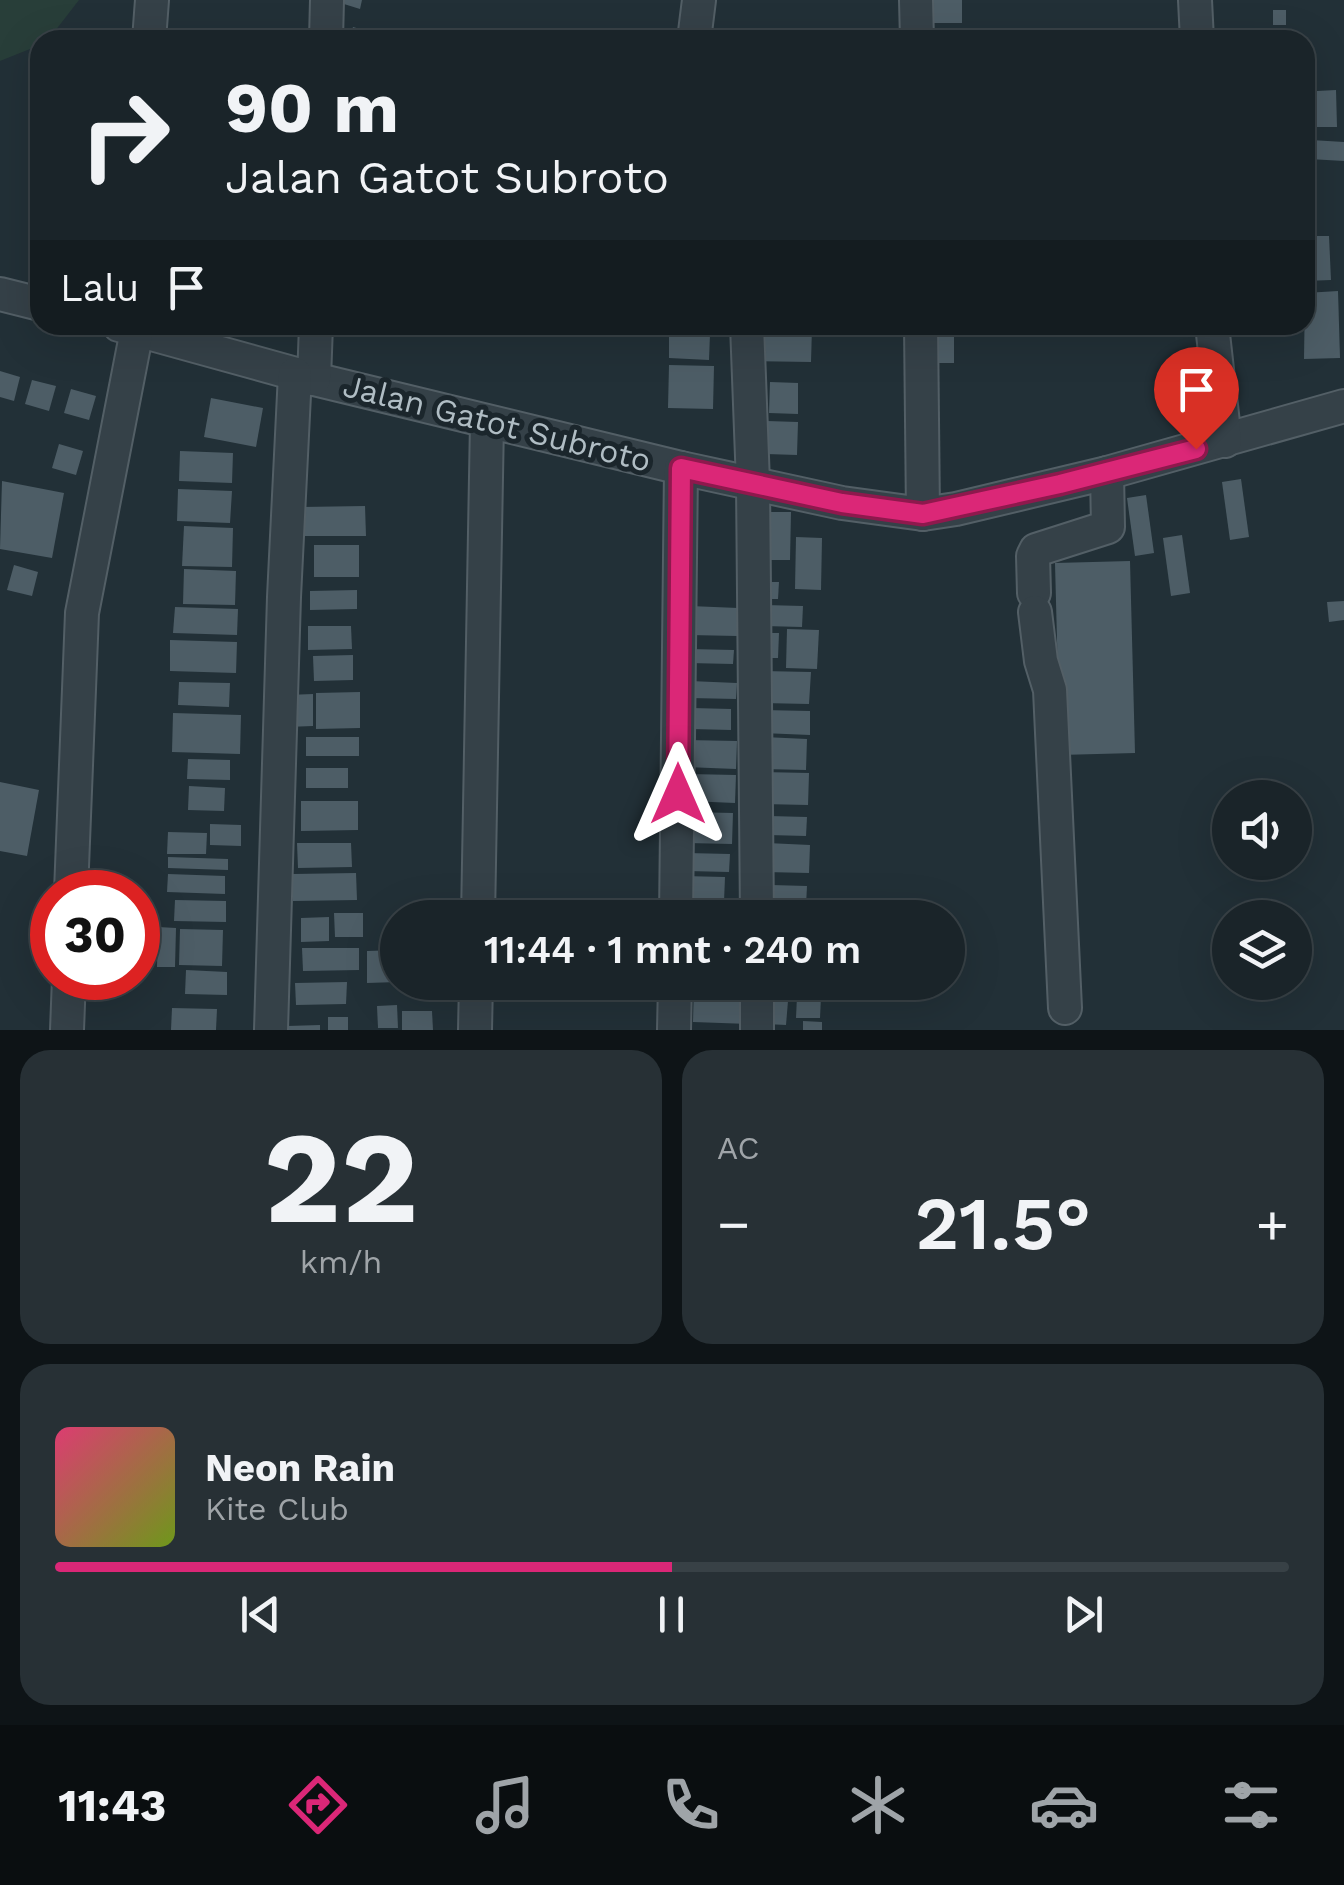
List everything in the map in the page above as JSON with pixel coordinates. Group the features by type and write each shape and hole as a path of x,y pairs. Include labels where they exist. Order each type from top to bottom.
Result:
{"street":[{"path":"150,30 152,0"},
{"path":"326,30 327,0"},
{"path":"695,30 699,0"},
{"path":"916,0 917,30"},
{"path":"1195,0 1196,30"},
{"path":"1,300 30,303"},
{"path":"72,870 82,612 130,335"},
{"name":"Jalan Gatot Subroto","path":"159,335 305,376 681,468 842,503 923,514 1107,473 1344,406"},
{"path":"272,1030 284,596 305,376 314,335"},
{"path":"747,335 754,483 757,900"},
{"path":"921,335 923,514"},
{"path":"1213,335 1225,442"},
{"path":"478,900 487,422"},
{"path":"676,900 681,468"},
{"path":"1065,1008 1050,690 1041,661 1034,602 1034,552 1108,526 1107,473"},
{"path":"67,1030 68,1000"},
{"path":"475,1030 476,1000"},
{"path":"674,1030 675,1000"},
{"path":"757,1000 758,1030"}],"green space":[{"path":"0,0 79,0 56,30 30,30 30,49 0,61"}],"building":[{"path":"331,0 362,0 360,9"},
{"path":"929,0 962,0 962,23 928,23"},
{"path":"1273,10 1286,10 1286,25 1273,25"},
{"path":"1336,90 1337,127 1317,127 1317,91"},
{"path":"1315,140 1344,142 1344,161 1315,159"},
{"path":"1315,236 1329,236 1331,280 1315,281"},
{"path":"1338,291 1340,358 1304,359 1304,335 1315,335 1315,292"},
{"path":"669,335 710,335 709,360 669,358"},
{"path":"756,335 812,335 811,362 755,361"},
{"path":"931,335 954,335 954,363 930,363"},
{"path":"669,365 714,366 713,409 668,408"},
{"path":"0,371 20,377 14,401 0,397"},
{"path":"32,380 56,386 49,411 25,404"},
{"path":"770,382 798,383 798,414 769,413"},
{"path":"71,389 96,396 89,420 64,413"},
{"path":"211,398 263,408 256,447 204,437"},
{"path":"767,421 798,422 797,455 766,454"},
{"path":"59,444 83,451 76,475 52,468"},
{"path":"180,451 233,453 232,483 179,481"},
{"path":"1241,479 1249,537 1230,540 1222,482"},
{"path":"2,481 64,493 52,558 0,549"},
{"path":"178,489 232,491 230,523 177,521"},
{"path":"1146,495 1154,553 1135,556 1127,498"},
{"path":"365,506 366,536 302,536 301,507"},
{"path":"769,512 791,512 790,560 767,560"},
{"path":"184,526 233,528 232,567 182,566"},
{"path":"1182,535 1190,593 1171,596 1163,538"},
{"path":"796,537 822,538 821,590 795,589"},
{"path":"314,545 359,545 359,577 314,577"},
{"path":"1130,561 1135,753 1060,755 1055,563"},
{"path":"14,565 38,572 32,596 7,590"},
{"path":"184,569 236,571 235,605 183,604"},
{"path":"761,582 779,582 778,599 760,599"},
{"path":"357,590 357,609 310,610 310,591"},
{"path":"1344,601 1344,620 1329,622 1327,602"},
{"path":"765,605 803,606 802,627 764,626"},
{"path":"690,606 738,608 737,636 689,635"},
{"path":"175,607 238,609 237,635 173,633"},
{"path":"308,626 351,626 352,649 308,650"},
{"path":"787,629 819,630 817,669 786,668"},
{"path":"759,633 779,633 778,658 758,658"},
{"path":"170,640 237,642 236,673 170,671"},
{"path":"689,649 734,650 733,664 688,663"},
{"path":"353,655 353,680 314,681 313,656"},
{"path":"761,671 811,672 809,704 760,703"},
{"path":"690,681 737,683 736,699 690,698"},
{"path":"179,682 230,683 229,707 178,705"},
{"path":"360,692 360,728 316,729 316,693"},
{"path":"313,694 313,726 287,727 287,695"},
{"path":"692,708 731,709 731,730 691,729"},
{"path":"761,710 810,711 810,735 760,733"},
{"path":"173,713 241,715 240,754 172,752"},
{"path":"306,737 359,737 359,756 306,756"},
{"path":"764,737 807,739 806,770 763,769"},
{"path":"686,740 737,741 736,769 685,767"},
{"path":"188,759 230,760 230,780 187,779"},
{"path":"306,768 348,768 348,788 306,788"},
{"path":"761,772 809,773 808,805 760,804"},
{"path":"689,774 736,775 735,803 688,801"},
{"path":"0,782 39,790 27,856 0,851"},
{"path":"189,786 225,788 224,811 188,810"},
{"path":"301,801 358,801 358,830 301,831"},
{"path":"689,812 733,813 732,844 687,843"},
{"path":"769,816 807,817 806,836 768,835"},
{"path":"210,824 241,825 241,846 210,845"},
{"path":"168,832 207,833 206,854 167,854"},
{"path":"297,843 351,843 352,867 298,868"},
{"path":"767,843 810,845 809,873 766,872"},
{"path":"687,853 730,854 729,872 687,871"},
{"path":"168,857 228,859 228,870 168,868"},
{"path":"356,873 357,900 293,901 293,874"},
{"path":"168,874 225,876 225,894 167,892"},
{"path":"683,876 725,877 724,900 682,900"},
{"path":"771,885 807,886 806,900 770,900"},
{"path":"175,900 226,901 226,922 174,921"},
{"path":"334,913 363,913 363,937 335,937"},
{"path":"329,917 329,941 301,942 301,918"},
{"path":"160,927 176,928 175,967 160,967"},
{"path":"180,929 223,930 222,966 179,965"},
{"path":"302,948 359,948 359,970 303,971"},
{"path":"367,951 380,951 380,983 367,983"},
{"path":"186,970 227,972 227,995 185,994"},
{"path":"347,982 346,1004 296,1005 295,983"},
{"path":"694,1000 750,1000 749,1024 693,1022"},
{"path":"767,1000 788,1001 786,1025 766,1024"},
{"path":"797,1000 821,1000 820,1018 796,1018"},
{"path":"397,1005 398,1028 378,1028 377,1006"},
{"path":"172,1008 217,1009 216,1030 171,1030"},
{"path":"402,1011 432,1011 433,1030 402,1030"},
{"path":"328,1017 348,1017 348,1030 328,1030"},
{"path":"803,1021 822,1022 822,1030 803,1030"},
{"path":"320,1025 320,1030 287,1030 287,1026"}],"route":[{"path":"678,794 681,468 842,503 923,514 1196,449"}]}
